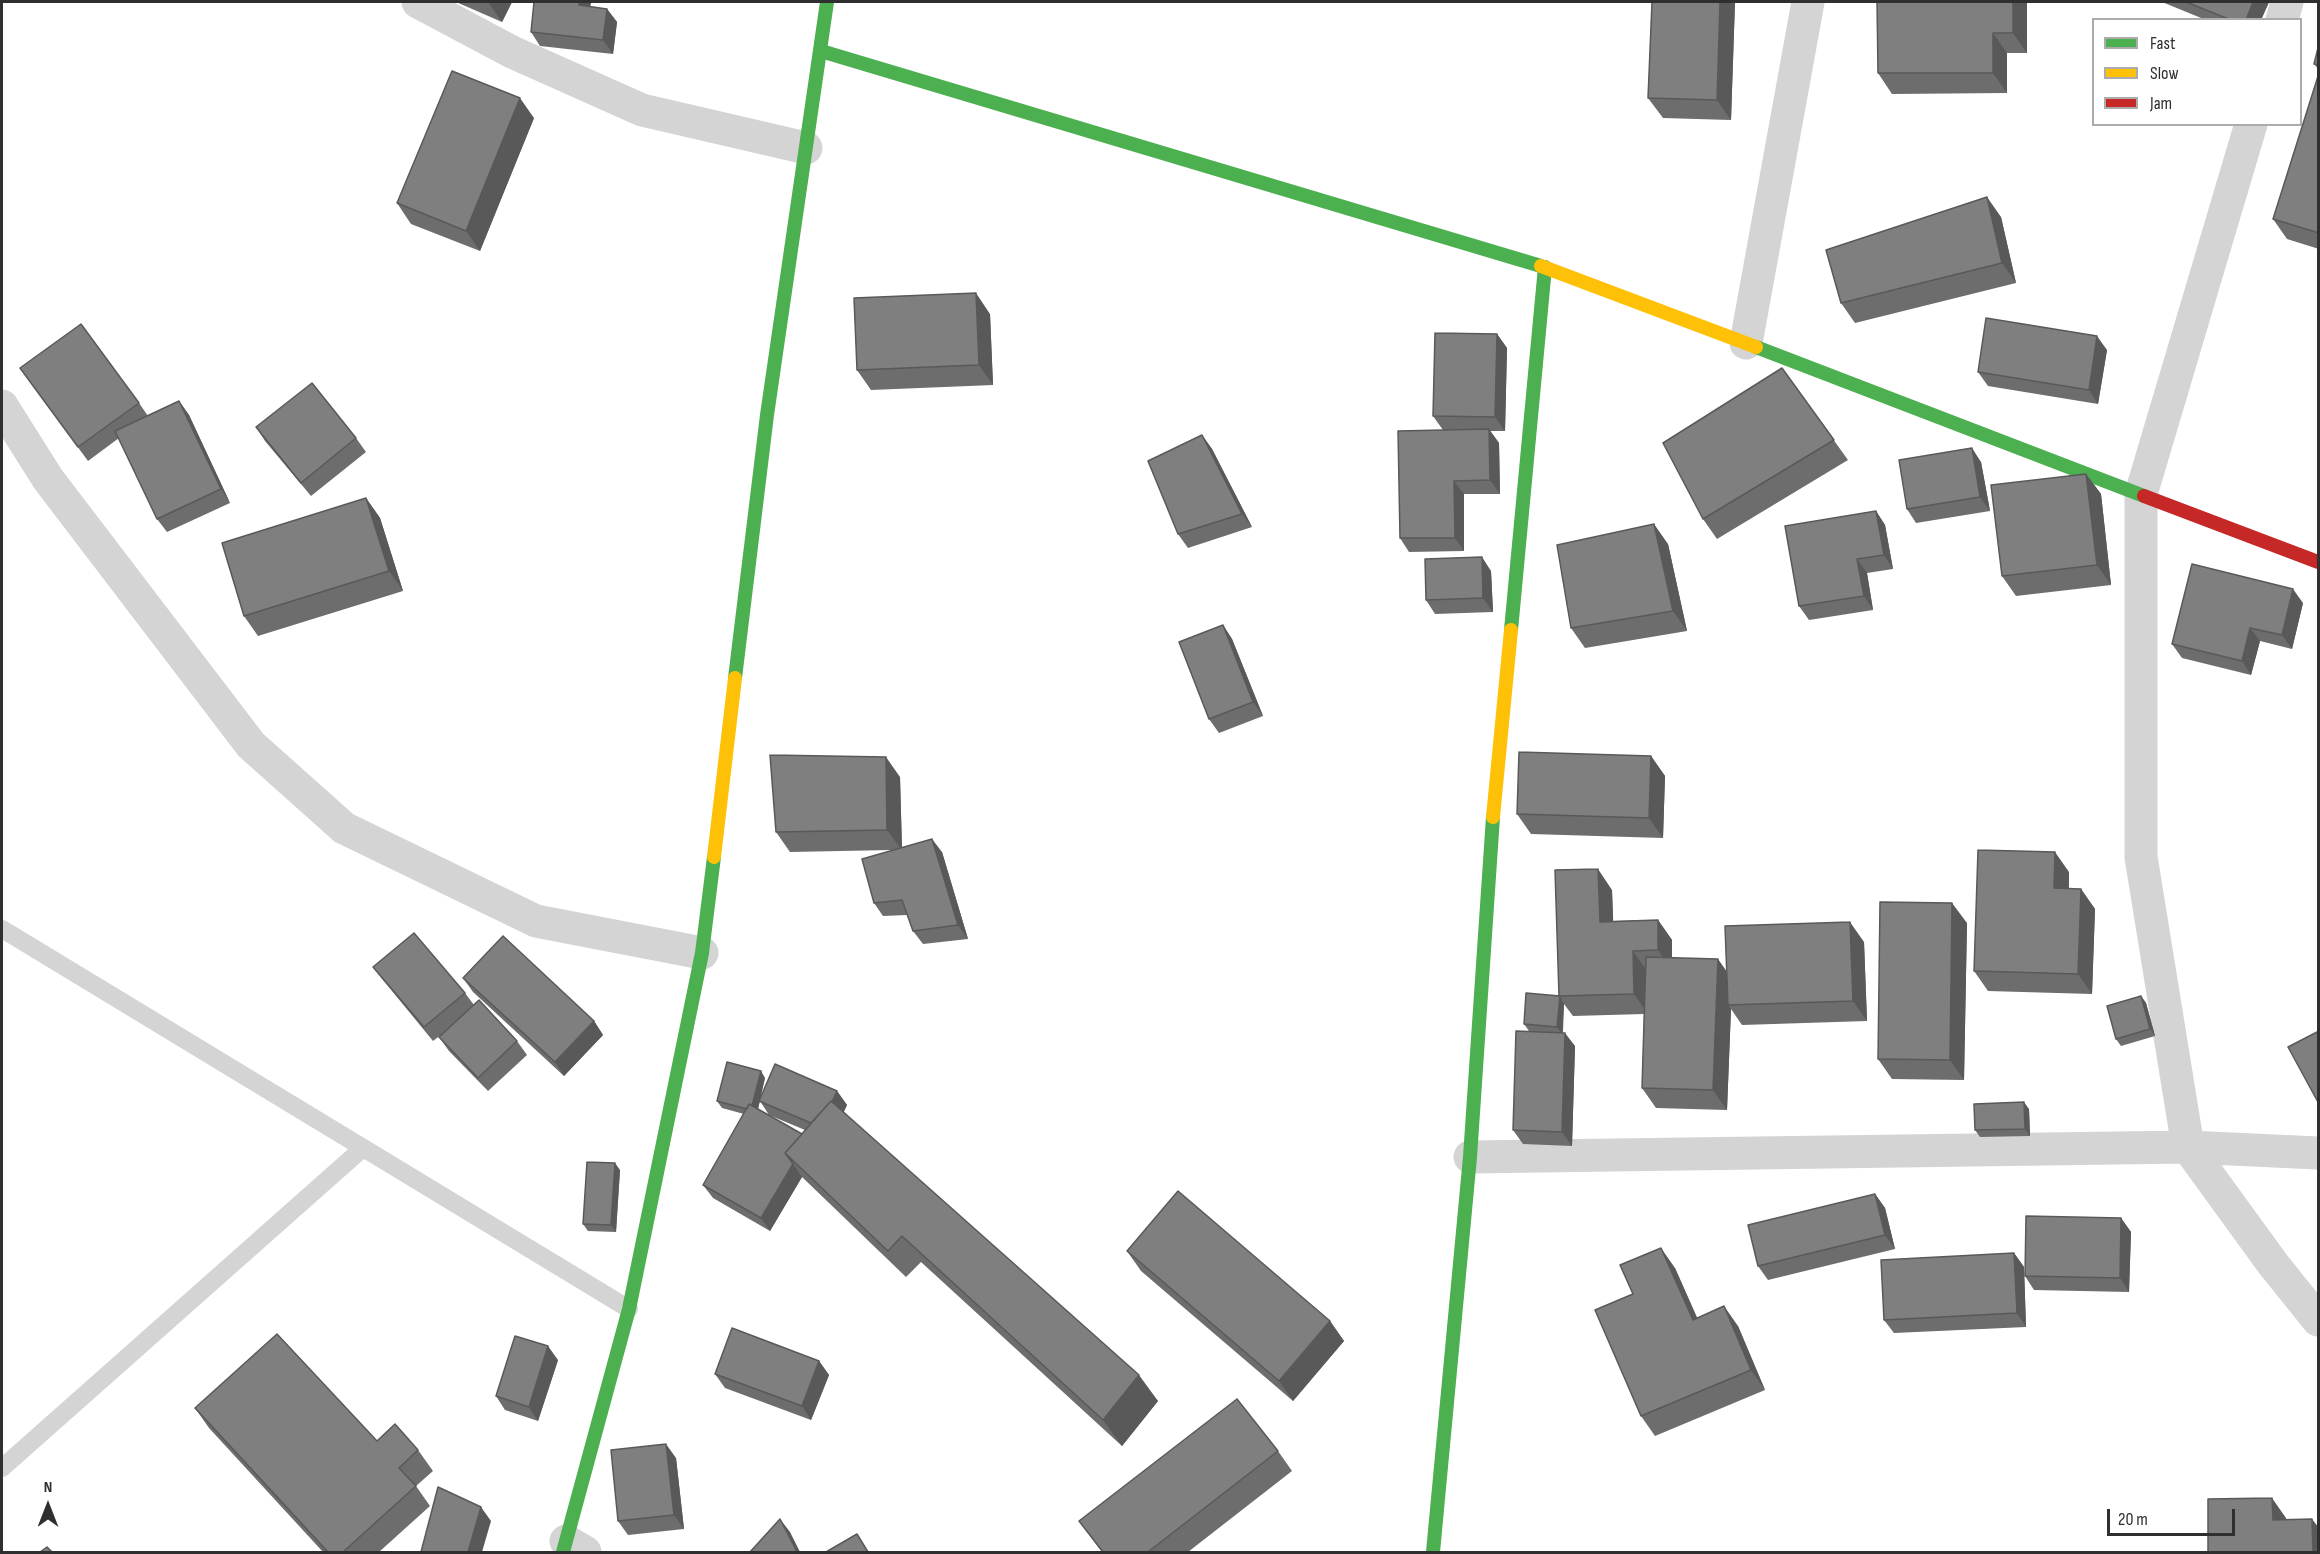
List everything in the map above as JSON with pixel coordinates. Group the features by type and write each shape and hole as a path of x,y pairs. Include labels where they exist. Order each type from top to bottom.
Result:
{"street":[{"path":"418,2 512,52 642,110 806,148"},
{"path":"571,1549 629,1309 702,953 767,415 827,2"},
{"path":"1746,343 1808,2"},
{"path":"2283,18 2287,2"},
{"path":"821,51 1545,267 2319,562"},
{"path":"2250,126 2141,494 2141,857 2188,1147 2273,1264 2319,1320"},
{"path":"1433,1552 1470,1157 1490,854 1545,267"},
{"path":"2,406 48,479 251,746 344,828 536,921 702,953"},
{"path":"1470,1157 2188,1147 2319,1153"}],"lane":[{"path":"2,929 629,1309"},
{"path":"2,1468 363,1148"}],"building":[{"path":"534,2 579,2 579,5 607,9 603,40 531,32"},
{"path":"1652,2 1720,2 1717,100 1648,98"},
{"path":"1877,2 2013,2 2013,33 1993,33 1993,73 1878,73"},
{"path":"2186,2 2253,2 2247,18 2226,18"},
{"path":"2319,44 2319,65 2314,64"},
{"path":"452,71 520,98 466,231 397,203"},
{"path":"2319,73 2319,233 2273,219"},
{"path":"1987,197 2002,263 1841,303 1826,250"},
{"path":"976,293 979,365 857,370 854,298"},
{"path":"1986,318 2097,336 2089,390 1978,372"},
{"path":"81,324 139,403 78,447 20,368"},
{"path":"1435,333 1497,334 1495,417 1433,416"},
{"path":"1782,368 1834,440 1703,519 1663,443"},
{"path":"312,383 356,438 301,483 256,427"},
{"path":"179,401 221,489 157,519 115,431"},
{"path":"1489,429 1490,480 1454,481 1455,538 1400,538 1398,431"},
{"path":"1202,435 1242,514 1178,534 1148,461"},
{"path":"1972,448 1980,497 1907,509 1899,460"},
{"path":"2086,474 2097,565 2002,576 1991,485"},
{"path":"366,498 389,571 244,616 222,543"},
{"path":"1876,511 1884,555 1857,559 1864,596 1799,606 1785,526"},
{"path":"1654,524 1673,611 1571,628 1557,545"},
{"path":"1482,557 1483,598 1426,600 1425,559"},
{"path":"2192,564 2293,589 2282,635 2250,628 2242,661 2172,644"},
{"path":"1223,625 1253,702 1209,719 1179,642"},
{"path":"1519,752 1651,756 1649,818 1517,814"},
{"path":"770,755 886,757 887,830 776,832"},
{"path":"932,839 958,925 913,931 902,900 874,903 862,859"},
{"path":"1978,850 2055,852 2054,888 2081,889 2078,974 1974,971"},
{"path":"1598,869 1600,922 1658,920 1658,950 1633,951 1634,994 1559,996 1555,870"},
{"path":"1880,902 1952,903 1950,1060 1878,1059"},
{"path":"1850,922 1853,1001 1728,1005 1725,926"},
{"path":"414,933 465,993 424,1027 373,967"},
{"path":"503,936 594,1021 555,1062 463,978"},
{"path":"1646,957 1718,959 1713,1090 1642,1088"},
{"path":"1526,993 1560,996 1557,1027 1524,1024"},
{"path":"2141,996 2150,1029 2116,1039 2107,1006"},
{"path":"479,1000 517,1041 478,1078 439,1037"},
{"path":"1516,1031 1565,1033 1562,1132 1513,1130"},
{"path":"2319,1031 2319,1104 2288,1047"},
{"path":"727,1062 761,1071 752,1106 749,1104 747,1109 717,1101"},
{"path":"775,1064 837,1091 832,1102 811,1123 759,1101"},
{"path":"831,1101 1139,1375 1103,1420 902,1236 888,1251 785,1153"},
{"path":"2024,1102 2025,1129 1975,1130 1974,1104"},
{"path":"749,1104 802,1134 785,1153 793,1164 761,1218 703,1185"},
{"path":"587,1162 615,1163 611,1225 583,1224"},
{"path":"1178,1191 1330,1321 1279,1381 1127,1251"},
{"path":"1875,1194 1885,1235 1758,1266 1748,1225"},
{"path":"2026,1216 2121,1218 2120,1278 2025,1276"},
{"path":"1661,1248 1693,1320 1724,1306 1751,1370 1641,1416 1595,1310 1633,1294 1620,1265"},
{"path":"2014,1253 2017,1313 1884,1320 1881,1260"},
{"path":"732,1328 819,1361 802,1406 715,1374"},
{"path":"277,1334 377,1441 395,1424 418,1450 399,1468 416,1486 343,1552 328,1552 195,1408"},
{"path":"515,1336 548,1346 529,1407 496,1396"},
{"path":"1237,1399 1278,1451 1148,1552 1103,1552 1079,1521"},
{"path":"666,1444 674,1515 618,1521 611,1450"},
{"path":"438,1487 481,1507 468,1552 421,1552"},
{"path":"2272,1498 2273,1520 2312,1519 2313,1552 2208,1552 2208,1499"},
{"path":"780,1519 797,1552 750,1552"},
{"path":"857,1534 868,1552 826,1552"},
{"path":"47,1547 52,1552 40,1552"}],"traffic: fast":[{"path":"735,678 767,415 827,2"},
{"path":"821,51 1541,266"},
{"path":"1511,630 1545,267"},
{"path":"1756,347 2144,496"},
{"path":"1433,1552 1470,1157 1493,817"},
{"path":"563,1552 629,1309 702,953 714,857"}],"traffic: slow":[{"path":"1541,266 1756,347"},
{"path":"1493,817 1511,630"},
{"path":"714,857 735,678"}],"traffic: jam":[{"path":"2144,496 2318,562"}]}
